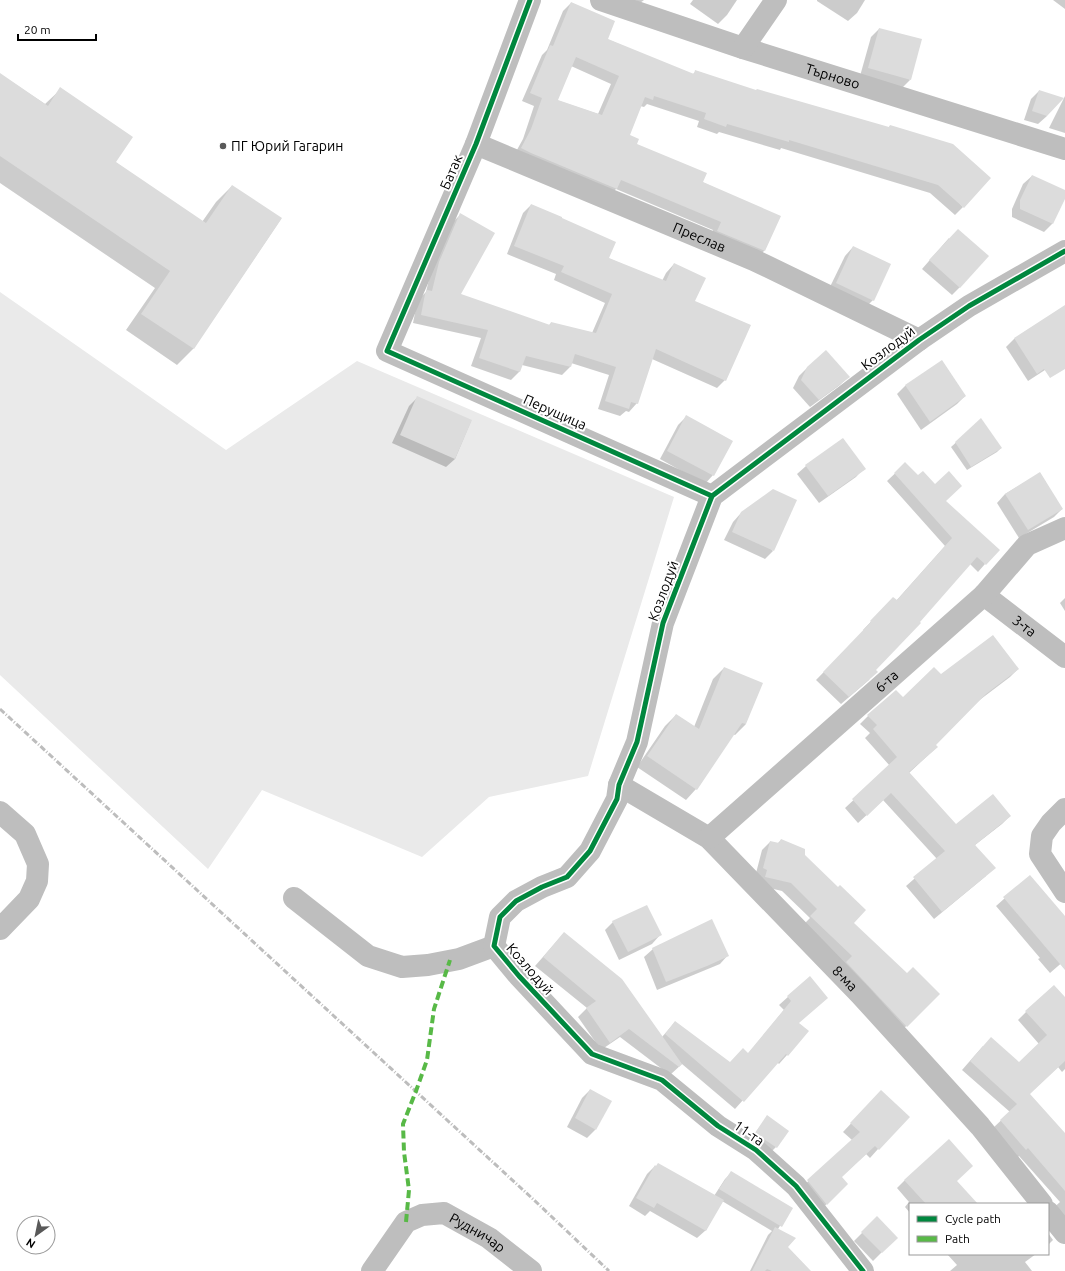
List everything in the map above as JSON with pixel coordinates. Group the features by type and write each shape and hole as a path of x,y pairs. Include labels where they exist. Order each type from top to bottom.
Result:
{"street":[{"name":"Батак","path":"388,351 476,144 530,0"},
{"name":"Търново","path":"601,0 743,48 1065,149"},
{"path":"743,48 776,0"},
{"name":"Преслав","path":"476,144 754,260 919,340"},
{"name":"Козлодуй","path":"592,1054 519,976 494,946 500,917 516,901 542,887 567,877 590,851 617,799 620,785 637,742 663,623 712,496 919,340 969,306 1065,251"},
{"name":"Перущица","path":"388,351 712,496"},
{"name":"6-та","path":"709,838 984,595 1027,545 1065,528"},
{"name":"3-та","path":"984,595 1065,657"},
{"name":"8-ма","path":"620,785 709,838 860,994 980,1126 1041,1203"},
{"path":"1065,810 1051,823 1042,836 1040,854 1065,892"},
{"path":"0,812 25,834 38,864 37,881 30,898 0,929"},
{"path":"294,898 368,956 402,967 428,965 459,958 494,946"},
{"name":"11-та","path":"592,1054 662,1080 718,1126 756,1150 796,1186 863,1271"},
{"name":"Рудничар","path":"372,1271 406,1222 422,1215 444,1213 489,1238 531,1271"},
{"path":"1049,1213 1065,1233"}],"shaded area":[{"path":"0,292 226,450 357,361 674,497 588,776 489,797 422,857 262,790 208,869 0,675"}],"building":[{"path":"571,2 615,21 608,39 694,74 695,70 756,90 757,89 889,127 890,125 953,144 991,178 964,208 938,185 789,140 789,142 727,124 726,127 704,119 706,113 654,96 653,100 645,97 630,135 639,139 637,144 707,173 703,182 781,216 765,251 717,231 721,222 621,180 617,189 521,148 531,129 542,98 530,93 550,45 553,46","holes":["576,57 619,76 602,115 558,100"]},
{"path":"879,28 922,39 911,80 868,68"},
{"path":"0,73 48,106 60,87 133,137 116,162 206,223 232,185 282,218 194,349 141,314 170,271 0,156"},
{"path":"1039,90 1064,98 1047,116 1032,111"},
{"path":"1032,175 1065,190 1065,199 1053,224 1020,209 1020,200"},
{"path":"531,204 616,242 609,258 666,281 674,263 706,278 695,301 751,325 726,381 656,349 638,404 631,402 629,409 605,401 616,367 575,354 571,367 526,356 520,372 479,358 488,330 421,315 425,294 427,290 432,291 439,262 460,213 495,233 461,294 550,325 551,322 596,333 612,294 561,272 564,266 514,246"},
{"path":"958,229 989,256 960,288 929,260"},
{"path":"853,246 891,264 874,301 836,283"},
{"path":"1065,305 1065,369 1050,378 1044,369 1037,374 1014,338"},
{"path":"826,350 850,377 819,400 801,380 807,367"},
{"path":"942,360 966,396 930,422 905,385"},
{"path":"417,396 472,420 455,459 400,435"},
{"path":"686,415 733,441 714,476 667,451"},
{"path":"981,418 1002,448 971,467 955,442"},
{"path":"843,438 866,469 828,496 805,465"},
{"path":"905,462 918,475 923,471 935,484 949,471 962,486 946,501 1000,550 986,565 977,557 920,622 921,623 876,670 878,672 849,697 823,672 893,597 897,600 952,538 894,473"},
{"path":"1040,472 1063,509 1028,530 1005,494"},
{"path":"773,489 797,500 774,551 732,532 741,512"},
{"path":"993,635 1019,669 986,694 936,745 938,747 909,772 956,824 993,794 1011,816 975,845 996,868 942,912 913,877 945,851 891,793 867,816 852,799 897,757 873,729 877,725 867,715 896,690 903,697 934,667 941,674"},
{"path":"724,667 763,683 746,724 742,723 697,790 647,756 676,714 699,729"},
{"path":"781,839 805,849 805,855 838,887 840,885 866,910 854,923 907,973 913,967 940,994 907,1027 846,962 852,956 810,916 817,909 791,883 765,877 767,870 763,868 770,841 779,843"},
{"path":"1030,875 1065,916 1065,970 1003,897"},
{"path":"647,905 662,935 628,952 612,921"},
{"path":"712,919 729,956 666,982 652,948"},
{"path":"564,932 622,979 682,1064 679,1067 629,1029 610,1043 586,1008 596,1001 543,957"},
{"path":"810,976 828,998 799,1023 809,1031 788,1056 786,1054 744,1102 665,1034 675,1021 730,1062 743,1048 748,1053 791,1001 787,996"},
{"path":"1054,985 1065,997 1065,1061 1030,1094 1065,1133 1065,1191 1028,1148 1026,1150 1000,1120 1017,1104 970,1061 991,1037 1019,1062 1047,1035 1025,1011"},
{"path":"590,1089 612,1101 596,1130 575,1118"},
{"path":"881,1090 910,1117 879,1150 875,1146 842,1177 848,1184 827,1205 807,1180 860,1132 850,1123"},
{"path":"767,1115 789,1131 777,1148 755,1133"},
{"path":"949,1139 973,1166 957,1181 977,1203 925,1203 904,1180"},
{"path":"658,1163 724,1200 706,1231 657,1203 654,1208 636,1198 655,1165 656,1166"},
{"path":"731,1171 793,1208 782,1227 719,1189"},
{"path":"877,1216 898,1238 882,1253 861,1232"},
{"path":"775,1227 796,1238 788,1247 811,1271 772,1271 767,1269 765,1271 752,1271"}],"railway":[{"path":"0,709 534,1200 609,1271"}],"marked path":[{"path":"406,1222 409,1190 404,1152 403,1124 427,1060 434,1009 450,960"}],"cycle path":[{"path":"530,0 476,144 387,351 712,496"},
{"path":"863,1271 796,1186 756,1150 718,1126 662,1080 592,1054 519,976 494,946 500,917 516,901 542,887 567,877 590,851 617,799 619,785 637,742 663,623 712,496 919,340 969,306 1065,251"}],"place":[{"name":"ПГ Юрий Гагарин","path":"223,146"}]}
